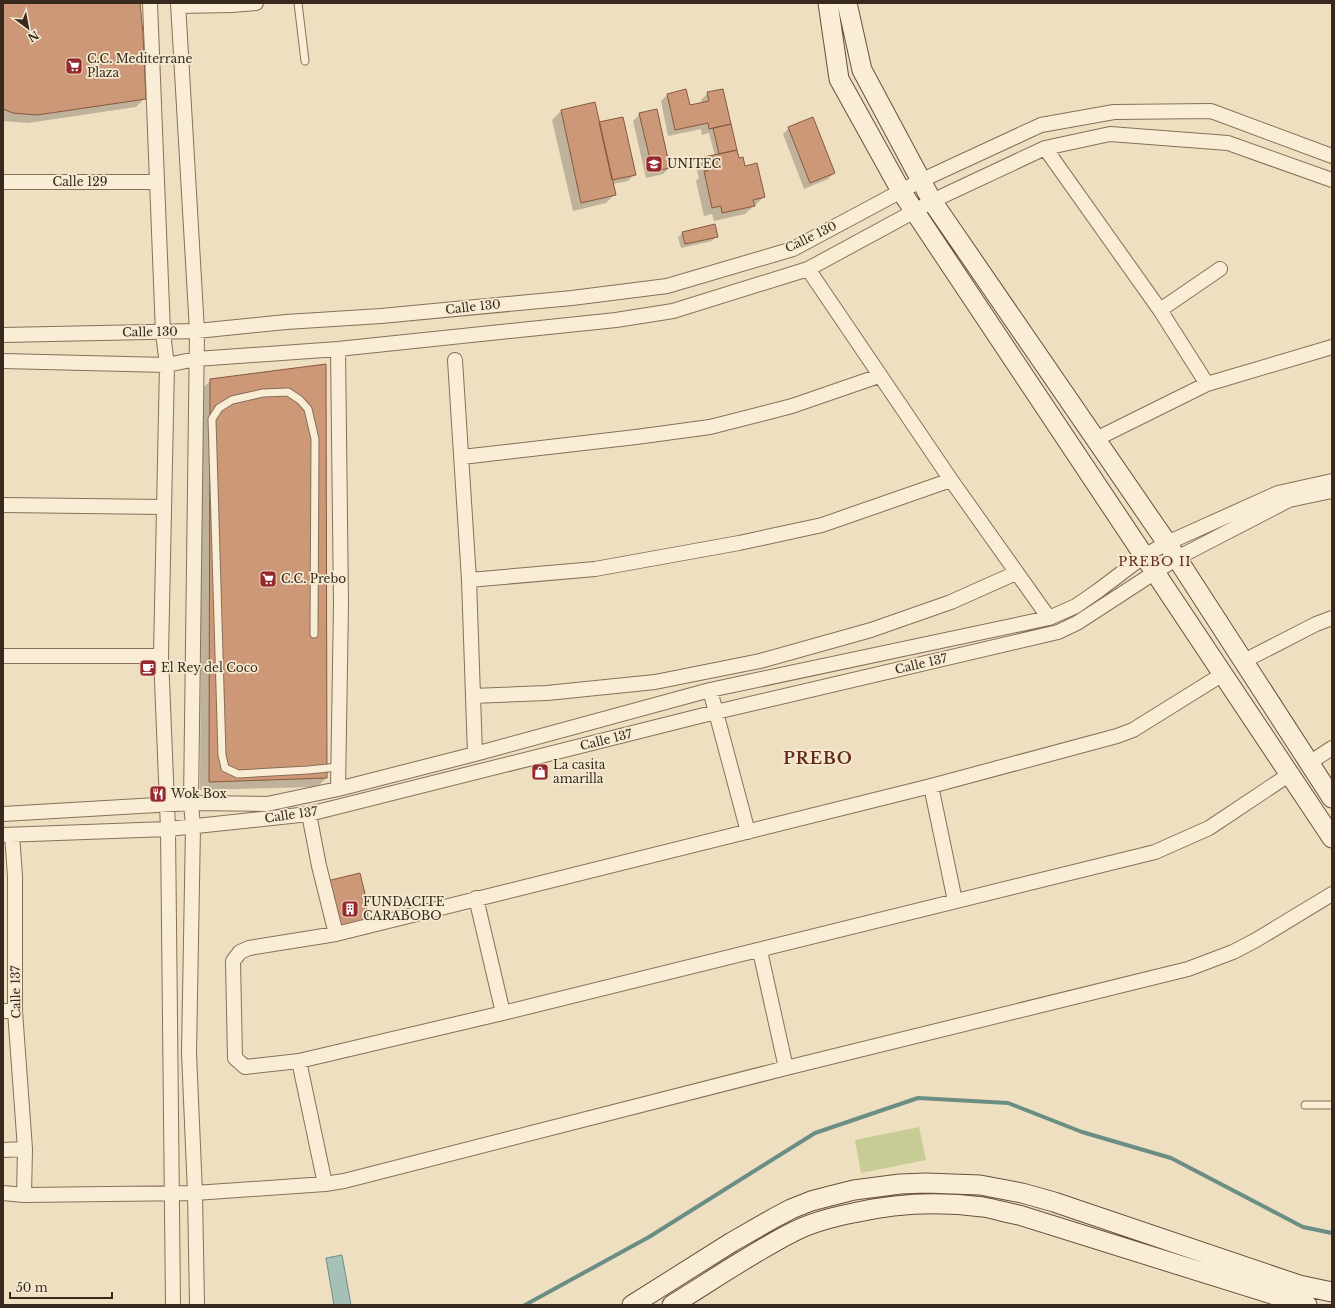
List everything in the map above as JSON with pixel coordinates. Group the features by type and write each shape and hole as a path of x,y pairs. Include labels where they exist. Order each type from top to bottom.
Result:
{"street":[{"path":"150,3 163,333 167,365 160,656 168,830 173,1305"},
{"path":"197,1305 195,1193 189,1053 193,828 191,804 197,331 178,5 232,5 256,3"},
{"path":"828,3 839,80 901,191 1332,838"},
{"path":"847,3 862,70 932,201 1172,550 1332,798"},
{"name":"Calle 130","path":"3,334 163,333 197,331 572,298 667,286 793,249 920,181 1040,125 1114,112 1211,111 1332,156"},
{"name":"Calle 130","path":"3,361 167,365 196,359 338,349 616,320 673,311 808,269 932,201 1044,148 1110,134 1228,143 1332,180"},
{"path":"1044,148 1160,310 1207,384"},
{"name":"Calle 129","path":"3,182 157,182"},
{"path":"808,269 879,376 1048,618"},
{"path":"1160,310 1220,269"},
{"path":"1096,439 1207,384 1332,347"},
{"path":"338,349 341,604 338,789"},
{"path":"456,360 469,580 475,754"},
{"path":"462,457 636,438 710,427 792,406 879,376"},
{"path":"469,580 596,569 739,543 822,525 951,480"},
{"path":"1172,550 1278,493 1332,481"},
{"path":"3,814 167,804 267,804 338,789 475,754 710,690 1048,618 1076,606 1144,556 1172,550 1289,500 1332,491"},
{"path":"3,505 164,507"},
{"name":"Calle 137","path":"24,1196 25,1149 9,1011 15,876 8,854 8,835 168,830 309,814 716,712 1058,632 1077,623 1155,572 1172,550"},
{"path":"473,696 547,693 655,682 760,661 871,630 951,602 1016,573"},
{"path":"1244,661 1316,624 1332,618"},
{"path":"3,656 160,656"},
{"path":"1223,674 1133,730 1117,736 931,786 336,934 249,948 240,952 233,961 235,1058 245,1067 299,1061 760,951 1155,852 1209,828 1290,774"},
{"path":"710,690 748,832"},
{"path":"1309,763 1332,748"},
{"path":"931,786 955,901"},
{"path":"309,814 319,866 336,934"},
{"path":"3,1193 24,1196 172,1192 195,1193 325,1184 359,1177 786,1068 1188,969 1210,962 1238,949 1332,894"},
{"path":"476,898 503,1013"},
{"path":"760,951 786,1068"},
{"path":"299,1061 325,1184"},
{"path":"3,1150 25,1149"},
{"path":"632,1305 732,1242 791,1209 811,1201 854,1190 900,1184 926,1183 980,1185 1016,1191 1054,1202 1298,1299"},
{"path":"1046,1224 1054,1202"},
{"path":"672,1305 744,1260 796,1231 825,1220 863,1211 908,1204 948,1203 984,1207 1019,1215 1298,1299 1332,1292"}],"lane":[{"path":"298,3 304,61"},
{"path":"314,634 315,439 308,409 300,400 288,392 263,393 232,400 219,408 212,418 222,755 226,768 238,774 338,767"},
{"path":"1306,1105 1332,1105"}],"green space":[{"path":"919,1127 926,1160 861,1173 855,1140"}],"water":[{"path":"342,1255 351,1305 334,1305 326,1258"}],"building":[{"name":"C.C. Mediterrane Plaza","path":"3,3 140,3 146,99 37,115 13,113 3,109"},
{"path":"686,89 690,105 709,101 707,92 723,89 731,124 709,129 708,123 675,130 667,94"},
{"path":"595,102 616,195 581,203 561,110"},
{"path":"657,109 670,168 653,172 639,113"},
{"path":"623,117 636,175 612,180 599,122"},
{"path":"813,117 835,173 810,183 788,127"},
{"path":"731,124 737,150 719,154 713,128"},
{"path":"737,150 739,158 743,157 745,166 757,163 765,197 753,200 755,206 722,213 721,206 712,208 704,171 708,171 704,157"},
{"path":"715,224 718,237 685,244 682,232"},
{"name":"C.C. Prebo","path":"326,364 327,778 209,782 210,379"},
{"name":"FUNDACITE CARABOBO","path":"360,873 366,898 368,919 337,927 327,881"}],"waterway":[{"path":"525,1305 649,1237 815,1133 918,1098 1008,1103 1082,1132 1171,1158 1303,1227 1332,1233"}],"place":[{"name":"C.C. Mediterrane Plaza","path":"74,66"},
{"name":"UNITEC","path":"654,164"},
{"name":"C.C. Prebo","path":"268,579"},
{"name":"El Rey del Coco","path":"148,668"},
{"name":"La casita amarilla","path":"540,772"},
{"name":"Wok Box","path":"158,794"},
{"name":"FUNDACITE CARABOBO","path":"350,909"}],"district":[{"name":"PREBO II","path":"1155,561"},
{"name":"PREBO","path":"818,758"}]}
